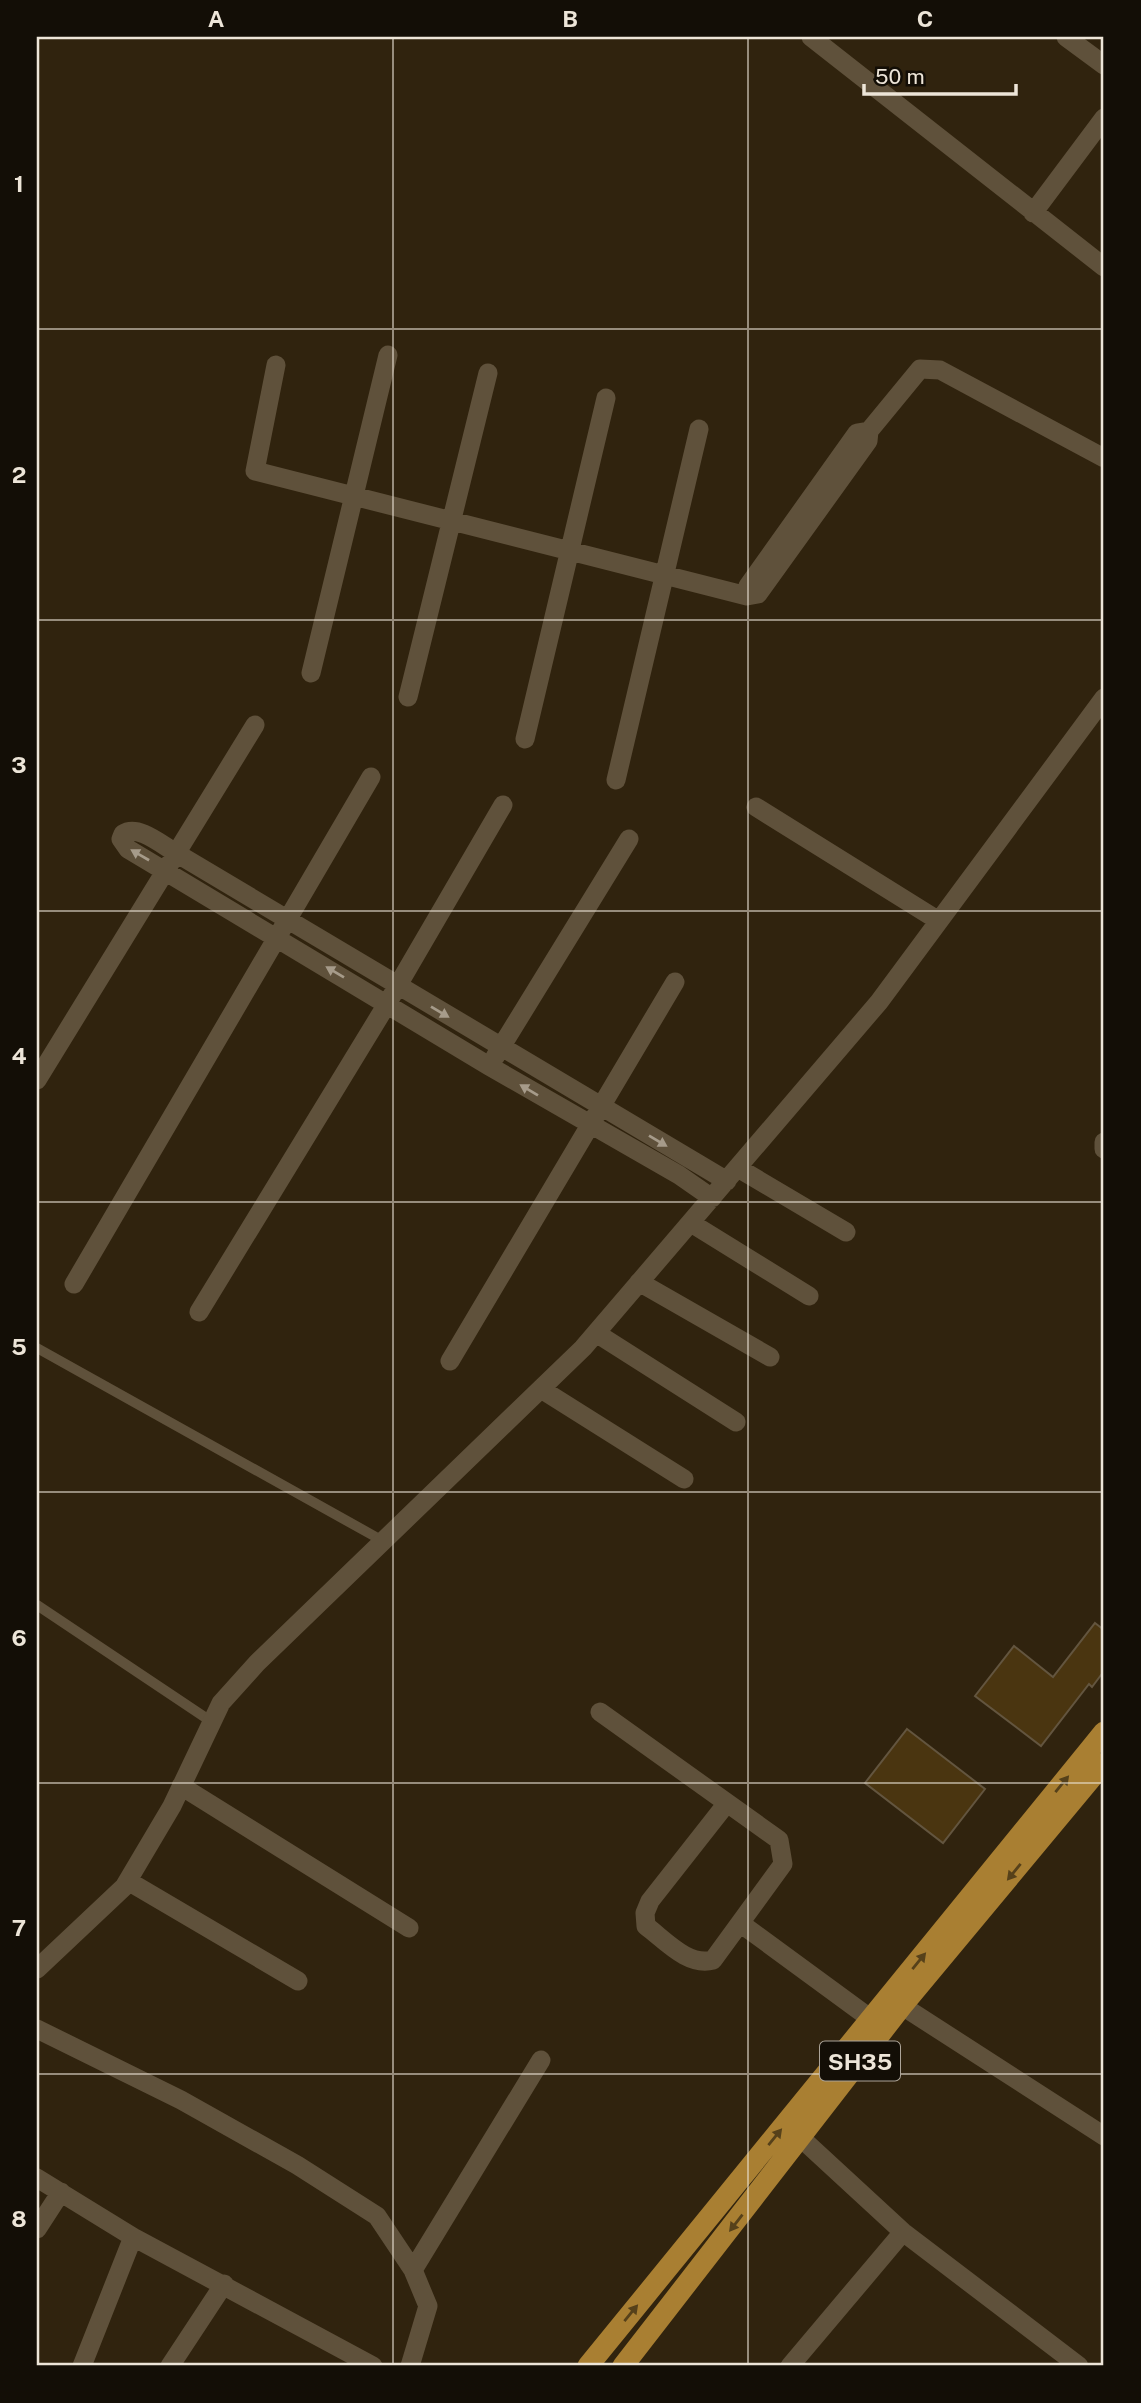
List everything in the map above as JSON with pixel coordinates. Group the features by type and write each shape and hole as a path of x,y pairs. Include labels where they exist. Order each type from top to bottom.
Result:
{"main road":[{"path":"588,2366 872,2019 896,2002 1104,1732"},
{"name":"SH35","path":"623,2366 801,2138 896,2002 1104,1763"}],"street":[{"path":"811,37 1033,214 1104,267"},
{"path":"1066,37 1104,65"},
{"path":"1033,214 1101,132"},
{"path":"311,673 352,494 388,355"},
{"path":"276,365 256,471 747,596 758,594 868,441 869,431 920,369 940,370 1104,458"},
{"path":"408,697 488,373"},
{"path":"526,739 606,398"},
{"path":"616,780 699,429"},
{"path":"37,1969 128,1881 181,1786 221,1703 257,1663 596,1333 879,1002 1104,698"},
{"path":"37,1080 255,725"},
{"path":"74,1284 370,777"},
{"path":"199,1312 398,986 503,805"},
{"path":"756,807 939,921"},
{"path":"712,1198 679,1175 588,1125 128,849 121,839 123,834 133,830 141,833 600,1106 846,1232"},
{"path":"489,1066 629,839"},
{"path":"450,1361 675,982"},
{"path":"1104,1142 1104,1149"},
{"path":"691,1223 809,1296"},
{"path":"639,1282 770,1357"},
{"path":"596,1333 736,1422"},
{"path":"541,1389 684,1479"},
{"path":"600,1712 779,1840 783,1864 713,1960 702,1963 690,1959 646,1926 645,1913 650,1900 727,1803"},
{"path":"181,1786 409,1928"},
{"path":"128,1881 298,1981"},
{"path":"740,1923 872,2019"},
{"path":"896,2002 1104,2136"},
{"path":"37,2029 181,2100 297,2165 377,2216 413,2270 428,2306 410,2366"},
{"path":"413,2270 541,2060"},
{"path":"801,2138 903,2232 1079,2366"},
{"path":"37,2178 133,2237 373,2366"},
{"path":"37,2229 61,2192"},
{"path":"790,2366 903,2232"},
{"path":"82,2366 133,2237"},
{"path":"170,2366 224,2284"}],"lane":[{"path":"37,1348 383,1541"},
{"path":"37,1605 212,1722"}],"building":[{"path":"1095,1623 1104,1630 1104,1671 1092,1687 1089,1684 1041,1746 975,1696 1014,1646 1053,1677"},
{"path":"907,1729 985,1789 943,1843 865,1783"}]}
